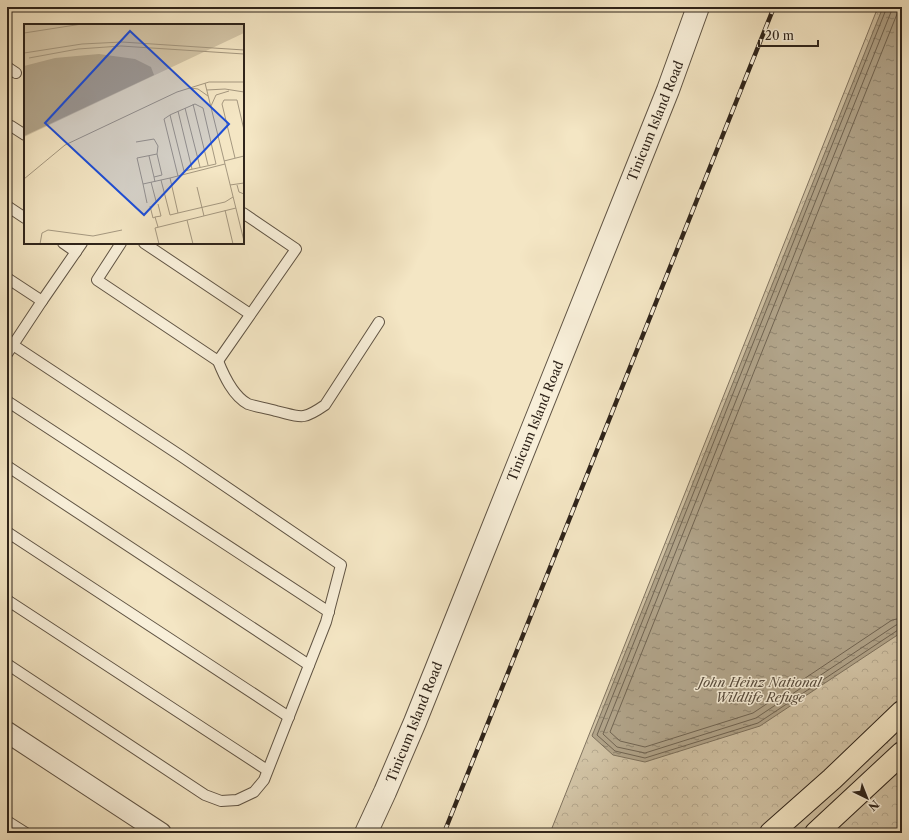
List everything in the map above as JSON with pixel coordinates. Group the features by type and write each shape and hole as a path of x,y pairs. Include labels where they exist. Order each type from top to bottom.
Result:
{"main road":[{"path":"771,833 902,712"},
{"path":"816,833 902,753"}],"street":[{"name":"Tinicum Island Road","path":"365,829 415,722 665,98 698,7"},
{"path":"7,732 162,833"}],"lane":[{"path":"7,67 16,73"},
{"path":"10,126 24,134"},
{"path":"7,206 24,217"},
{"path":"218,361 296,248 244,214"},
{"path":"64,244 76,252"},
{"path":"7,354 81,244"},
{"path":"120,244 97,280 218,361 225,379 235,392 248,404 301,417 311,414 325,405 379,322"},
{"path":"145,244 250,314"},
{"path":"7,278 42,301"},
{"path":"7,664 206,795 221,801 237,800 254,792 264,780 326,622 340,565 13,345"},
{"path":"7,401 329,612"},
{"path":"7,466 309,665"},
{"path":"7,532 289,717"},
{"path":"7,600 267,770"},
{"path":"7,821 26,833"}],"green space":[{"name":"John Heinz National Wildlife Refuge","path":"878,7 902,7 902,833 550,833"}],"water":[{"name":"John Heinz National Wildlife Refuge","path":"883,7 902,7 902,632 760,726 645,762 613,755 592,736"}],"railway":[{"path":"444,833 774,7"}]}
